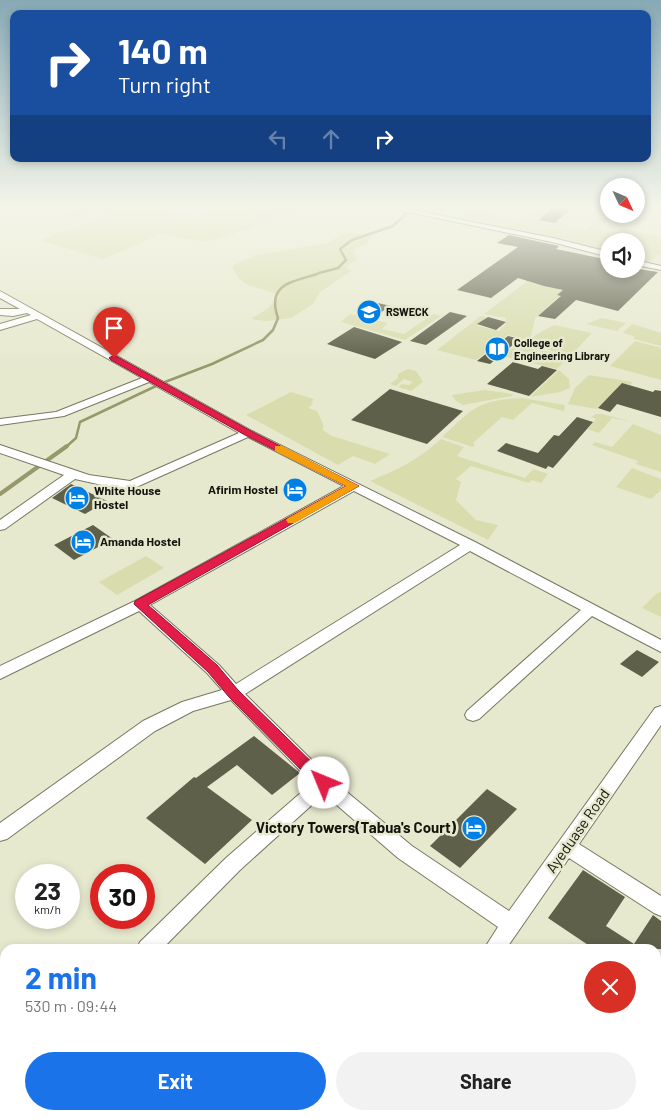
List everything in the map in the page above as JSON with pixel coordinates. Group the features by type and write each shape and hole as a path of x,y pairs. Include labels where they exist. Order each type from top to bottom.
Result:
{"street":[{"path":"645,264 661,268"},
{"path":"0,294 248,433 470,545 661,647"},
{"path":"0,312 13,313 28,310"},
{"path":"0,327 37,316"},
{"path":"0,422 11,419 45,418 60,414 150,378"},
{"path":"0,449 74,474 119,486 132,485 248,433"},
{"path":"0,526 74,474"},
{"path":"0,673 140,604 354,486"},
{"path":"0,833 149,726 188,706 234,694 470,545"},
{"path":"140,604 213,668 234,694 324,783 405,852 511,924"},
{"path":"474,715 591,608"},
{"name":"Ayeduase Road","path":"497,944 661,712"},
{"path":"152,944 233,864 324,783"},
{"path":"567,847 661,907"}],"green space":[{"path":"249,258 356,258 357,260 346,267 351,271 320,292 313,304 291,318 266,321 251,319 267,309 280,296 246,284 240,280 232,266"},
{"path":"645,258 655,258 650,262 645,261"},
{"path":"539,272 538,277 530,282 565,291 559,293 557,295 560,296 535,318 531,336 523,343 518,342 521,338 508,335 476,360 437,350 481,316 486,317 477,326 499,331 506,324 506,318 484,314"},
{"path":"350,314 388,323 382,329 404,334 433,314 441,316 405,340 341,322"},
{"path":"602,318 626,323 617,331 586,324"},
{"path":"632,324 661,333 661,346 634,339 634,336 623,333"},
{"path":"554,325 592,333 570,356 527,344 536,335"},
{"path":"635,341 661,348 661,380 610,366"},
{"path":"517,344 568,357 557,369 503,356"},
{"path":"408,369 416,371 423,382 411,391 398,387 402,384 409,385 413,382 404,379 396,386 390,384 398,378 398,374"},
{"path":"559,370 569,379 570,388 560,392 530,397"},
{"path":"589,375 633,382 630,385 622,383 597,409 568,404 575,388"},
{"path":"485,390 513,394 512,396 463,405 456,401 452,395"},
{"path":"291,392 314,399 311,403 313,404 308,408 317,411 323,424 323,430 332,436 390,454 375,464 353,456 338,465 246,415"},
{"path":"522,398 565,405 564,411 532,403 513,420 502,417 473,443 475,445 473,447 442,437 477,407 495,401"},
{"path":"596,414 632,422 612,418 599,433 587,429 596,419 591,417"},
{"path":"633,424 661,435 661,472 636,464 638,461 592,445 595,442 612,447"},
{"path":"441,439 464,447 457,456 525,478 533,469 548,474 541,483 532,480 529,483 471,466 456,479 461,482 456,500 476,520 498,525 488,540 370,481 408,463"},
{"path":"632,468 661,479 661,490 651,499 616,487"},
{"path":"146,556 164,568 117,595 99,582"},
{"path":"661,592 661,617 642,608 657,593"}],"building":[{"path":"502,258 600,258 600,278 645,278 645,270 658,272 618,311 576,300 555,319 538,316 561,296 557,295 563,290 518,278 491,298 457,290"},
{"path":"378,303 391,306 372,318 359,315"},
{"path":"450,312 467,316 426,345 410,341"},
{"path":"488,317 506,322 496,330 477,324"},
{"path":"354,327 402,342 375,359 327,344"},
{"path":"508,336 520,339 490,364 477,361"},
{"path":"513,362 538,369 542,366 557,370 529,396 487,384"},
{"path":"622,383 653,392 655,390 661,391 661,417 617,404 610,412 598,408"},
{"path":"390,389 463,411 427,444 351,420"},
{"path":"577,417 593,422 553,468 548,466 546,469 497,451 506,443 538,453 554,435 559,436"},
{"name":"White House Hostel","path":"71,484 107,501 85,514 52,498"},
{"name":"Amanda Hostel","path":"93,525 113,539 74,560 54,545"},
{"path":"637,650 659,662 642,677 620,664"},
{"path":"254,736 300,773 272,795 237,765 207,787 252,820 205,864 146,818 194,777 196,778"},
{"name":"Victory Towers(Tabua's Court)","path":"487,789 517,809 460,868 430,846"},
{"path":"583,870 625,897 606,926 634,944 587,944 548,918"},
{"path":"653,915 661,921 661,944 634,944"}],"waterway":[{"path":"319,273 338,268 346,260 345,258"},
{"path":"165,382 212,364 263,340 273,330 278,318 275,307 278,291 291,282 317,274"},
{"path":"66,447 76,438 80,422 156,386"},
{"path":"0,494 67,446"}],"slow traffic":[{"path":"279,449 354,486 291,520"}],"place":[{"name":"RSWECK","path":"369,312"},
{"name":"College of Engineering Library","path":"497,349"},
{"name":"Afirim Hostel","path":"295,490"},
{"name":"White House Hostel","path":"77,498"},
{"name":"Amanda Hostel","path":"83,542"},
{"name":"Victory Towers(Tabua's Court)","path":"474,828"}],"route":[{"path":"114,358 248,433 354,486 140,604 213,668 234,694 324,783"}]}
